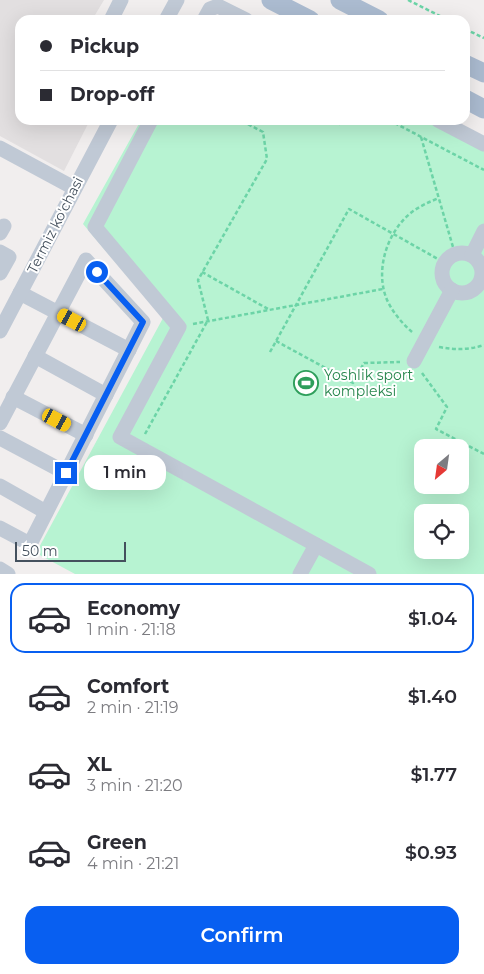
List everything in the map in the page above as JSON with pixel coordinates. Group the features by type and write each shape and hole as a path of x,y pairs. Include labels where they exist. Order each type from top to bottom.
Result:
{"main road":[{"path":"271,0 300,15"},
{"path":"340,0 369,15"},
{"path":"470,67 484,74"},
{"path":"470,102 484,109"}],"street":[{"path":"114,15 121,0"},
{"path":"168,15 176,0"},
{"path":"207,15 210,9 218,6 236,15"},
{"name":"Termiz ko'chasi","path":"0,331 108,125"},
{"path":"148,125 95,226 179,327 120,437 369,574"},
{"path":"448,125 484,144"},
{"path":"0,148 74,188"},
{"path":"472,255 484,231"},
{"path":"0,252 9,257 0,273"},
{"path":"465,252 472,255 480,264 482,283 465,293 452,290 444,280 442,273 450,258 465,252"},
{"path":"0,423 86,260 143,322 30,544 0,528"},
{"path":"414,362 452,290"},
{"path":"20,293 129,350"},
{"path":"35,356 106,395"},
{"path":"14,397 86,435"},
{"path":"0,438 66,473"},
{"path":"0,486 46,512"},
{"path":"300,574 316,545"},
{"path":"0,570 8,574"}],"path":[{"path":"408,0 438,15"},
{"path":"470,31 484,38"},
{"path":"138,446 208,320 198,280 267,159 263,132 250,125"},
{"path":"398,125 484,170"},
{"path":"421,137 439,198 450,258"},
{"path":"439,198 411,213 393,234 385,255 383,290 389,304 400,320 425,341 454,350 484,345"},
{"path":"270,352 349,209 393,234 450,258"},
{"path":"202,272 269,310"},
{"path":"179,327 208,320 383,290"},
{"path":"276,340 353,383 364,363 414,362 448,407 436,429 484,454"}],"shaded area":[{"path":"0,0 104,0 95,15 15,15 15,125 87,125 64,171 0,136"}],"green space":[{"name":"Yoshlik sport kompleksi","path":"138,125 461,125 484,137 484,574 75,574 36,553 163,318 83,224"}],"place":[{"name":"Yoshlik sport kompleksi","path":"306,383"}],"route":[{"path":"66,473 143,322 97,272"}]}
